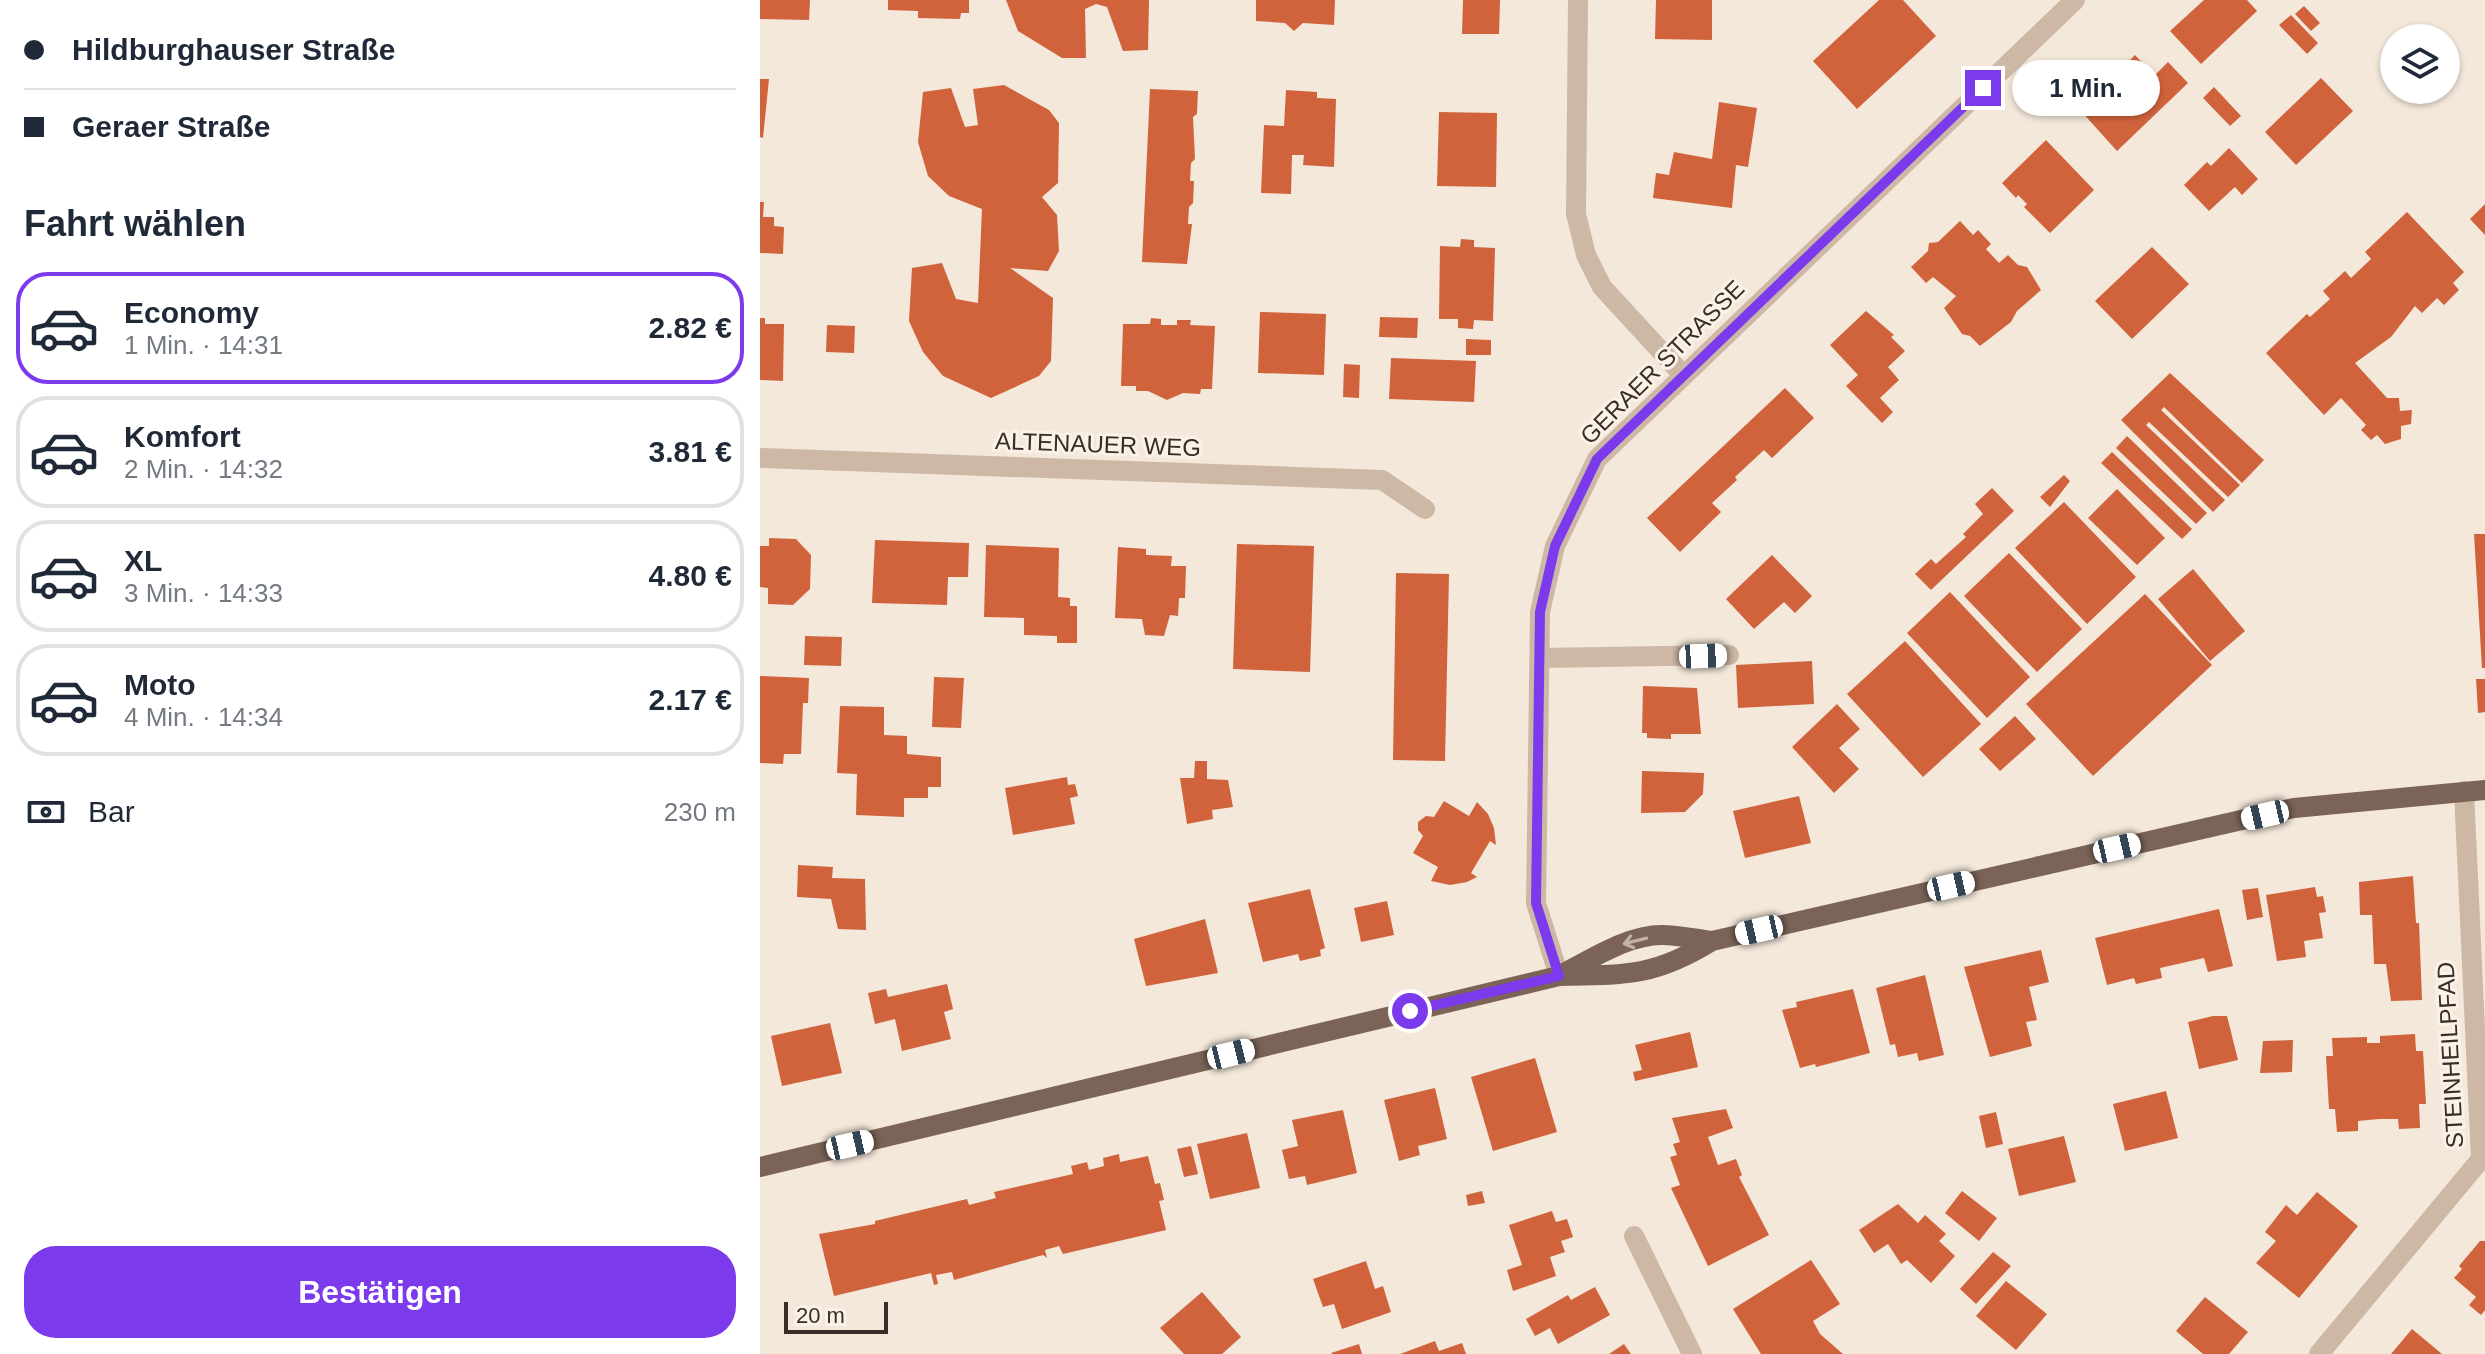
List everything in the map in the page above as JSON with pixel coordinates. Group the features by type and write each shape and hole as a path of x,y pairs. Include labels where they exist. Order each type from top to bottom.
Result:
{"main road":[{"path":"760,1167 1559,976 1627,975 1676,963 1712,941 2294,808 2475,790"},
{"path":"1559,976 1619,945 1642,939 1661,935 1712,941"}],"street":[{"path":"1578,0 1576,214 1586,255 1602,287 1683,375"},
{"name":"GERAER STRASSE","path":"1559,976 1536,903 1540,612 1555,546 1597,459 2075,0"},
{"name":"ALTENAUER WEG","path":"760,458 1382,480 1425,509"},
{"path":"1539,658 1729,655"},
{"name":"STEINHEILPFAD","path":"2319,1354 2483,1160 2475,790"},
{"path":"1634,1236 1692,1354"}],"building":[{"path":"760,0 810,0 809,20 760,19"},
{"path":"888,0 969,0 969,13 961,13 960,19 918,18 918,11 888,10"},
{"path":"1006,0 1149,0 1148,50 1123,51 1107,7 1096,4 1085,9 1086,58 1062,58 1018,31"},
{"path":"1256,0 1335,0 1334,25 1303,23 1294,31 1285,23 1256,21"},
{"path":"1463,0 1500,0 1499,34 1462,34"},
{"path":"1656,0 1712,0 1712,40 1655,39"},
{"path":"1879,0 1903,0 1936,36 1857,109 1813,61"},
{"path":"2204,0 2247,0 2257,11 2201,64 2170,31"},
{"path":"2304,6 2320,23 2311,31 2295,14"},
{"path":"2291,15 2318,43 2307,54 2279,25"},
{"path":"2135,55 2154,76 2168,62 2188,83 2117,151 2080,110"},
{"path":"2321,78 2353,111 2296,165 2265,132"},
{"path":"760,79 769,79 763,138 760,137"},
{"path":"1004,85 1049,110 1059,123 1058,183 1042,197 1057,215 1059,251 1048,271 1010,268 1053,298 1051,361 1039,376 991,398 943,376 923,352 909,321 912,268 942,263 956,299 978,303 982,209 949,196 928,176 918,142 923,92 951,88 965,127 978,125 973,89"},
{"path":"2214,87 2241,116 2230,126 2203,98"},
{"path":"1150,89 1198,91 1197,114 1193,117 1195,159 1191,163 1190,181 1194,181 1193,203 1189,207 1188,224 1192,224 1187,264 1142,262"},
{"path":"1286,90 1317,92 1317,98 1336,99 1334,167 1303,165 1304,155 1292,155 1291,194 1261,193 1264,125 1284,126"},
{"path":"1719,102 1757,108 1748,167 1736,165 1732,208 1653,198 1656,173 1669,175 1674,152 1712,159"},
{"path":"1439,112 1497,113 1496,187 1437,186"},
{"path":"2046,140 2094,190 2050,233 2024,207 2027,204 2018,195 2016,198 2002,183"},
{"path":"2229,148 2258,179 2242,195 2235,187 2209,211 2184,185 2207,162 2211,166"},
{"path":"760,202 764,202 763,217 774,217 774,226 784,227 783,254 760,253"},
{"path":"2485,204 2485,235 2470,219"},
{"path":"2407,212 2464,272 2453,283 2459,290 2444,305 2437,298 2422,313 2415,306 2391,337 2355,363 2387,398 2399,398 2400,411 2412,410 2411,424 2401,426 2401,439 2385,444 2377,435 2371,440 2361,430 2366,425 2341,398 2324,415 2266,353 2307,314 2310,317 2330,299 2323,291 2345,271 2351,278 2371,259 2365,252"},
{"path":"1960,221 1973,235 1978,230 1991,244 1986,249 1999,263 2008,255 2018,265 2027,267 2041,290 2017,311 2011,322 1980,346 1970,336 1962,334 1944,308 1956,296 1933,277 1926,283 1911,267 1928,251 1929,243 1938,242"},
{"path":"1461,239 1474,240 1474,247 1495,248 1493,321 1474,320 1473,329 1458,328 1458,319 1439,319 1440,246 1460,247"},
{"path":"2152,247 2189,284 2132,339 2095,301"},
{"path":"1866,311 1894,335 1891,337 1905,351 1888,367 1899,380 1880,398 1893,412 1882,423 1846,386 1858,375 1830,345"},
{"path":"1260,312 1326,314 1324,375 1258,373"},
{"path":"1380,317 1418,318 1417,338 1379,337"},
{"path":"760,318 765,318 765,324 784,324 783,381 760,380"},
{"path":"1151,318 1161,319 1161,325 1177,325 1177,320 1191,320 1190,325 1215,326 1212,389 1201,389 1200,394 1183,393 1167,400 1148,391 1136,391 1136,386 1121,386 1123,324 1150,324"},
{"path":"827,325 855,326 854,353 826,352"},
{"path":"1466,339 1491,340 1491,355 1466,355"},
{"path":"1391,358 1476,361 1474,402 1389,399"},
{"path":"1344,364 1360,365 1359,398 1343,397"},
{"path":"2170,373 2264,460 2242,483 2164,407 2161,410 2240,485 2228,497 2149,422 2146,425 2225,500 2213,512 2121,420"},
{"path":"1785,388 1814,418 1772,458 1764,450 1735,477 1737,480 1712,503 1721,512 1680,552 1647,518"},
{"path":"2127,436 2207,513 2196,524 2116,448"},
{"path":"2112,452 2192,529 2182,539 2101,463"},
{"path":"2064,475 2070,481 2050,507 2040,497"},
{"path":"1992,488 2014,511 1931,590 1915,574 1931,559 1936,564 1966,537 1963,534 1983,514 1975,504"},
{"path":"2117,489 2165,538 2137,565 2088,518"},
{"path":"2064,502 2136,577 2087,624 2015,548"},
{"path":"2474,534 2485,534 2485,668 2482,668"},
{"path":"769,538 796,539 811,555 810,589 793,605 768,604 768,588 760,587 760,546 769,546"},
{"path":"875,540 969,543 968,577 948,577 947,605 872,603"},
{"path":"1237,544 1314,546 1310,672 1233,669"},
{"path":"986,545 1059,548 1058,597 1070,598 1070,606 1077,606 1077,643 1057,643 1057,636 1024,635 1024,618 984,617"},
{"path":"1118,547 1146,549 1146,555 1172,556 1171,566 1186,566 1185,598 1179,598 1178,616 1170,615 1164,636 1145,635 1142,619 1115,618"},
{"path":"2009,553 2082,629 2037,672 1964,596"},
{"path":"1772,555 1812,596 1795,613 1784,602 1754,629 1726,599"},
{"path":"2193,569 2245,631 2210,661 2158,599"},
{"path":"1396,573 1449,574 1445,761 1393,760"},
{"path":"1950,592 2030,677 1987,718 1907,633"},
{"path":"2145,594 2212,665 2093,776 2026,704"},
{"path":"805,636 842,637 841,666 804,665"},
{"path":"1905,641 1981,724 1923,777 1847,694"},
{"path":"1812,661 1814,704 1738,708 1736,665"},
{"path":"760,676 809,678 808,703 803,703 801,754 784,754 783,764 760,763"},
{"path":"934,677 964,678 961,728 932,727"},
{"path":"2476,679 2485,679 2485,712 2478,713"},
{"path":"1643,686 1697,688 1701,734 1671,734 1671,739 1647,738 1647,733 1642,733"},
{"path":"1837,704 1860,729 1839,748 1859,769 1834,793 1792,747"},
{"path":"840,706 884,707 884,735 907,736 907,754 941,757 941,787 928,787 928,798 904,798 904,817 856,815 857,774 837,773"},
{"path":"2015,716 2036,739 2000,771 1979,749"},
{"path":"1195,761 1207,761 1207,779 1228,780 1233,807 1212,810 1213,819 1187,824 1180,778 1194,778"},
{"path":"1642,771 1704,773 1703,794 1685,812 1641,813"},
{"path":"1067,777 1068,785 1075,784 1078,796 1070,798 1075,824 1013,835 1005,788"},
{"path":"1799,796 1811,843 1745,858 1733,811"},
{"path":"1444,801 1469,816 1477,802 1488,814 1496,845 1490,841 1471,873 1477,877 1450,885 1431,881 1438,867 1413,853 1423,836 1418,830 1418,822 1426,816 1434,817"},
{"path":"798,865 833,867 832,878 865,879 866,930 838,929 831,899 797,897"},
{"path":"2413,876 2416,923 2419,923 2422,1000 2391,1001 2386,964 2374,964 2372,915 2360,915 2359,882"},
{"path":"2315,887 2317,897 2323,896 2326,912 2319,913 2323,938 2304,941 2306,957 2277,961 2266,895"},
{"path":"2258,888 2263,917 2247,920 2242,890"},
{"path":"1310,889 1325,948 1320,950 1321,956 1300,961 1298,954 1263,962 1248,903"},
{"path":"1387,901 1394,935 1361,942 1354,908"},
{"path":"2219,909 2233,966 2208,972 2204,958 2160,968 2162,978 2136,984 2134,978 2107,985 2095,938"},
{"path":"1205,919 1218,973 1146,986 1134,939"},
{"path":"2041,950 2049,982 2029,987 2037,1020 2026,1022 2032,1046 1990,1057 1964,967"},
{"path":"1925,975 1944,1055 1919,1061 1917,1053 1898,1057 1895,1044 1890,1045 1876,988"},
{"path":"947,984 953,1009 944,1012 951,1039 902,1051 895,1019 875,1024 868,993 886,989 888,997"},
{"path":"1853,989 1870,1053 1800,1068 1782,1010 1797,1007 1796,1002"},
{"path":"2227,1016 2238,1060 2199,1069 2188,1022"},
{"path":"830,1023 842,1073 782,1086 771,1036"},
{"path":"1690,1032 1698,1067 1635,1081 1633,1072 1642,1070 1635,1045"},
{"path":"2415,1034 2416,1051 2423,1051 2426,1104 2419,1104 2420,1128 2399,1129 2398,1119 2379,1119 2358,1121 2358,1131 2337,1132 2335,1109 2329,1109 2326,1056 2333,1056 2332,1038 2367,1037 2367,1043 2380,1043 2380,1036"},
{"path":"2293,1040 2292,1072 2260,1073 2263,1041"},
{"path":"1535,1058 1557,1132 1493,1151 1471,1077"},
{"path":"1435,1088 1447,1139 1418,1146 1420,1155 1399,1161 1384,1100"},
{"path":"2166,1091 2178,1138 2125,1151 2113,1104"},
{"path":"1726,1109 1733,1128 1708,1137 1718,1165 1736,1159 1742,1175 1739,1177 1769,1235 1708,1266 1671,1188 1680,1185 1670,1157 1677,1155 1673,1144 1680,1142 1672,1118"},
{"path":"1343,1110 1357,1173 1307,1185 1305,1176 1289,1179 1282,1150 1298,1146 1292,1120"},
{"path":"1996,1112 2003,1144 1986,1148 1979,1116"},
{"path":"1247,1133 1260,1188 1210,1199 1197,1144"},
{"path":"2064,1136 2076,1182 2019,1196 2008,1149"},
{"path":"1191,1146 1198,1174 1184,1177 1177,1149"},
{"path":"1119,1154 1120,1162 1148,1156 1155,1184 1160,1183 1164,1200 1159,1201 1166,1230 1063,1254 1059,1246 1045,1250 1047,1258 1043,1255 954,1280 952,1272 936,1275 938,1284 934,1285 931,1273 834,1296 819,1234 875,1224 875,1221 967,1199 969,1205 996,1198 994,1192 1073,1174 1071,1166 1087,1162 1089,1170 1104,1166 1103,1158"},
{"path":"1482,1191 1485,1203 1468,1206 1466,1195"},
{"path":"1962,1191 1997,1218 1979,1241 1945,1213"},
{"path":"2317,1192 2358,1226 2299,1298 2256,1263 2276,1241 2265,1232 2286,1205 2297,1215"},
{"path":"1898,1204 1918,1223 1925,1215 1946,1234 1939,1241 1955,1256 1931,1283 1907,1260 1901,1264 1888,1244 1874,1253 1859,1230"},
{"path":"1552,1211 1556,1222 1567,1219 1573,1237 1561,1241 1565,1252 1550,1257 1556,1276 1513,1291 1507,1270 1522,1265 1509,1225"},
{"path":"2480,1241 2485,1241 2485,1310 2481,1315 2469,1305 2476,1297 2454,1278 2462,1269 2459,1266"},
{"path":"1993,1252 2011,1266 1976,1304 1960,1289"},
{"path":"1811,1260 1840,1304 1813,1321 1820,1334 1843,1354 1761,1354 1733,1309"},
{"path":"1366,1261 1375,1289 1383,1286 1391,1312 1342,1329 1334,1304 1323,1307 1313,1279"},
{"path":"2006,1281 2047,1314 2016,1350 1976,1316"},
{"path":"1595,1287 1610,1315 1558,1344 1550,1328 1535,1336 1526,1319 1568,1295 1571,1300"},
{"path":"1202,1292 1241,1337 1222,1354 1184,1354 1160,1328"},
{"path":"2205,1297 2248,1332 2229,1354 2203,1354 2176,1331"},
{"path":"2412,1329 2442,1354 2391,1354"},
{"path":"1435,1341 1439,1351 1462,1343 1466,1354 1400,1354"},
{"path":"1359,1344 1362,1354 1331,1353"},
{"path":"1624,1344 1631,1354 1609,1354"}],"route":[{"path":"1410,1011 1559,976 1536,903 1540,612 1555,546 1597,459 1983,88"}]}
